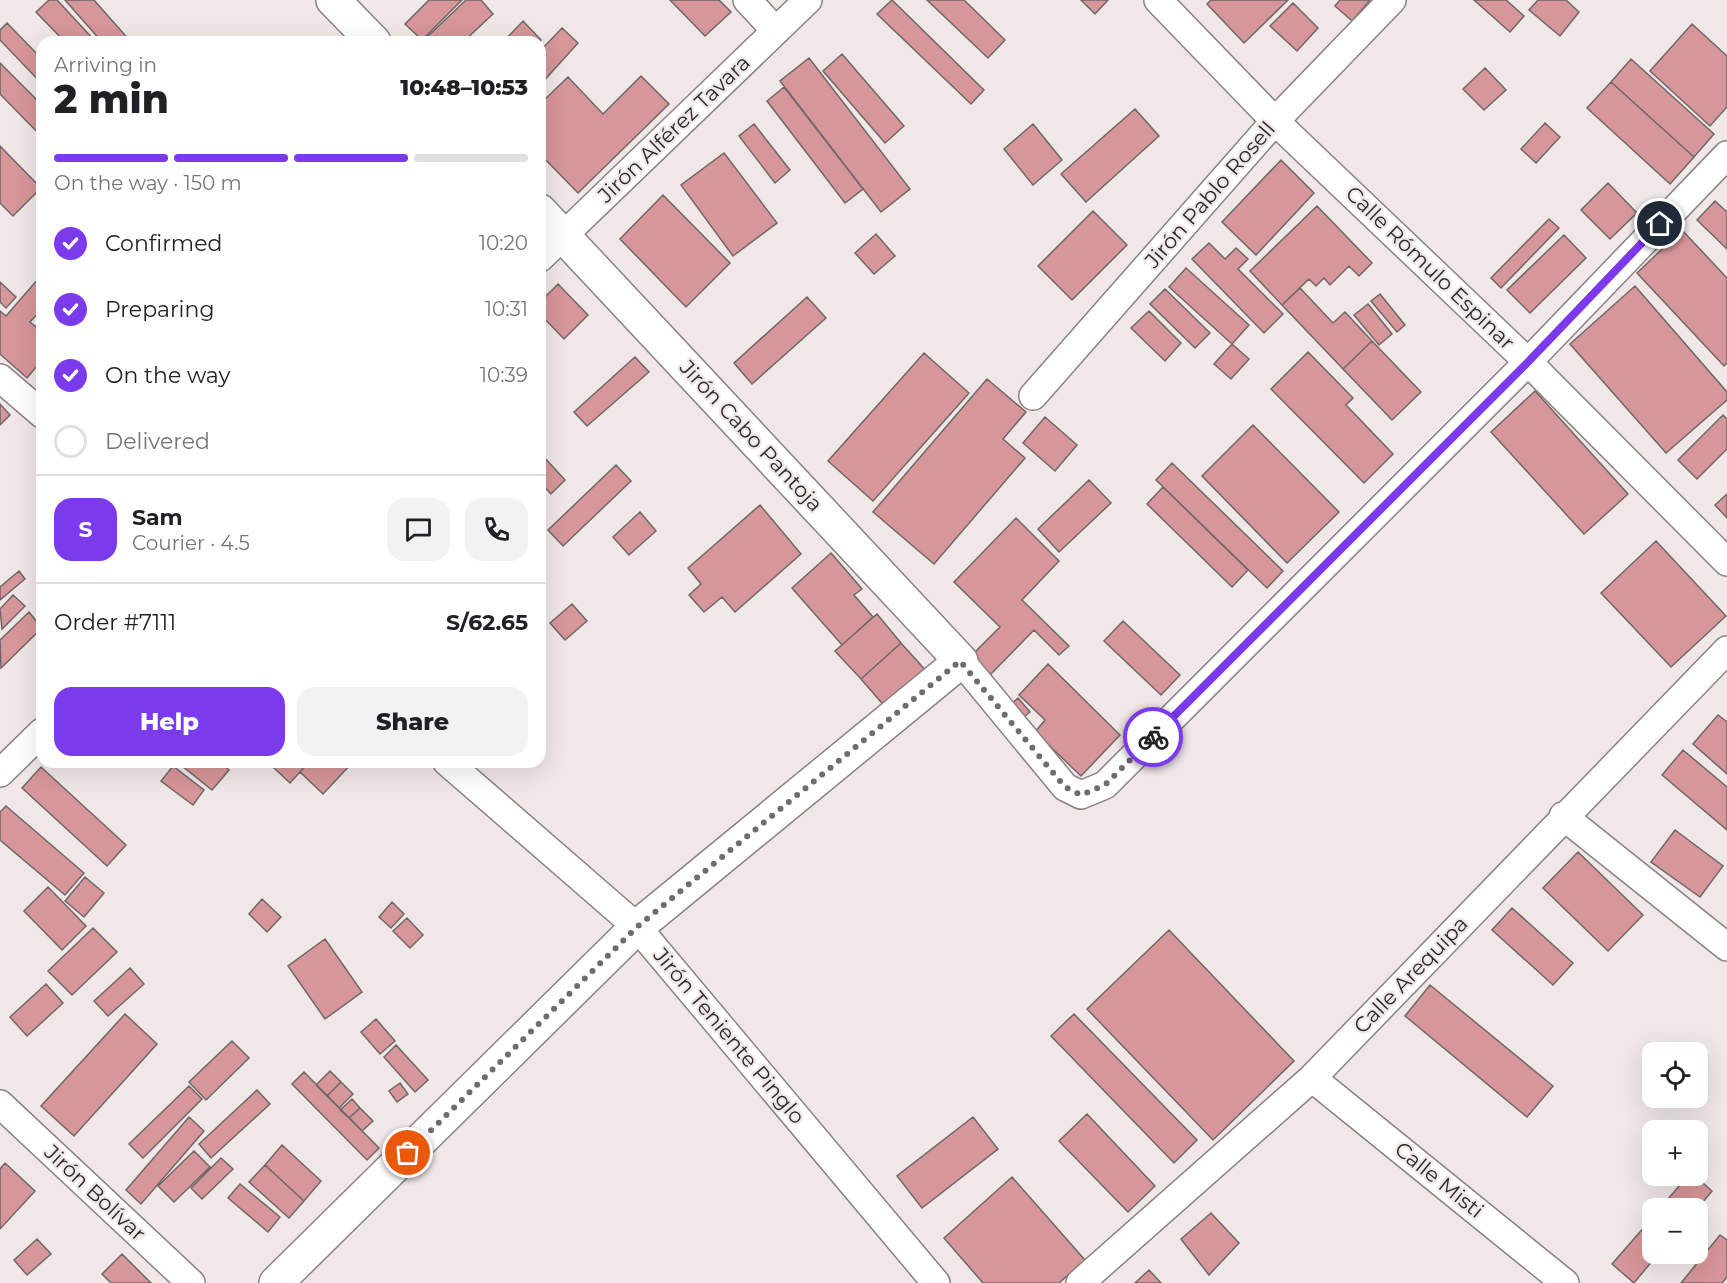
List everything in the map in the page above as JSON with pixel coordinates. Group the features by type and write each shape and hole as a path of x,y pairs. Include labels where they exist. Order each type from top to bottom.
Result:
{"street":[{"path":"333,0 368,36"},
{"path":"747,0 776,31"},
{"name":"Jirón Alférez Tavara","path":"546,252 808,0"},
{"name":"Calle Rómulo Espinar","path":"1158,0 1275,121 1528,362 1727,562"},
{"name":"Jirón Pablo Rosell","path":"1034,396 1275,121 1392,0"},
{"path":"276,1283 637,927 960,661 1065,787 1081,795 1105,785 1528,362 1727,155"},
{"name":"Jirón Cabo Pantoja","path":"546,218 960,661"},
{"path":"0,378 36,409"},
{"name":"Calle Arequipa","path":"1080,1283 1312,1078 1563,816 1727,650"},
{"path":"0,773 36,738"},
{"name":"Jirón Teniente Pinglo","path":"454,768 637,927 936,1283"},
{"path":"1563,816 1727,946"},
{"name":"Calle Misti","path":"1312,1078 1565,1283"},
{"name":"Jirón Bolívar","path":"0,1104 191,1283"}],"building":[{"path":"49,0 57,0 90,36 59,36 36,12"},
{"path":"65,0 94,0 126,36 97,36"},
{"path":"429,0 462,0 426,36 418,36 405,24"},
{"path":"466,0 481,0 493,14 469,36 428,36"},
{"path":"670,0 719,0 731,12 705,36"},
{"path":"892,0 984,90 971,104 877,14"},
{"path":"927,0 964,0 1005,40 988,58"},
{"path":"1081,0 1108,0 1095,14"},
{"path":"1211,0 1288,0 1244,43 1207,4"},
{"path":"1340,0 1370,0 1352,21 1335,6"},
{"path":"1474,0 1506,0 1524,16 1510,32"},
{"path":"1538,0 1566,0 1579,12 1560,36 1529,10"},
{"path":"1293,3 1318,28 1297,51 1270,26"},
{"path":"523,21 537,36 509,36"},
{"path":"7,23 36,53 36,78 0,40 0,30"},
{"path":"1692,24 1727,56 1727,107 1710,126 1650,71"},
{"path":"562,28 578,43 546,78 546,45"},
{"path":"842,54 904,126 885,143 823,71"},
{"path":"809,58 910,189 881,212 780,81"},
{"path":"1631,59 1714,134 1694,157 1611,82"},
{"path":"0,63 36,99 36,131 0,94"},
{"path":"1485,68 1506,90 1484,110 1463,89"},
{"path":"641,76 669,104 578,193 546,160 546,98 568,77 603,114"},
{"path":"1611,82 1694,157 1670,184 1587,108"},
{"path":"784,87 863,189 845,203 767,101"},
{"path":"1135,109 1159,136 1086,202 1061,174"},
{"path":"1545,123 1560,137 1536,163 1521,149"},
{"path":"754,124 790,170 775,183 739,136"},
{"path":"1033,124 1062,160 1033,185 1004,149"},
{"path":"0,146 36,183 36,193 13,216 0,203"},
{"path":"724,153 777,223 733,256 681,185"},
{"path":"1281,160 1314,193 1256,255 1222,222"},
{"path":"1608,183 1637,213 1610,239 1581,210"},
{"path":"663,195 730,263 686,307 620,239"},
{"path":"1715,201 1727,212 1727,249 1697,220"},
{"path":"1317,206 1372,263 1359,276 1349,266 1330,285 1324,278 1316,286 1309,279 1282,305 1250,271"},
{"path":"1093,211 1127,245 1072,300 1038,266"},
{"path":"1549,219 1559,228 1501,288 1491,278"},
{"path":"1682,230 1727,278 1727,363 1724,366 1637,273"},
{"path":"876,234 895,256 874,274 855,253"},
{"path":"1564,235 1586,258 1530,313 1507,290"},
{"path":"1209,243 1225,259 1236,248 1248,259 1238,269 1283,314 1264,333 1192,259"},
{"path":"1186,268 1249,325 1232,344 1169,287"},
{"path":"36,281 36,316 30,322 36,327 36,367 27,378 0,354 0,311 6,316"},
{"path":"0,282 16,297 6,308 0,302"},
{"path":"558,284 588,315 564,339 546,320 546,296"},
{"path":"1635,286 1727,392 1727,400 1666,453 1570,344"},
{"path":"1300,288 1333,323 1345,312 1372,341 1343,369 1282,305"},
{"path":"1165,289 1210,333 1195,348 1150,304"},
{"path":"1380,294 1405,325 1397,332 1371,301"},
{"path":"807,297 826,318 752,384 734,363"},
{"path":"1368,304 1392,334 1379,345 1354,315"},
{"path":"1149,311 1181,343 1165,361 1131,328"},
{"path":"1372,341 1421,392 1392,420 1343,369"},
{"path":"1232,344 1249,359 1231,379 1214,364"},
{"path":"1308,352 1353,398 1346,405 1393,454 1364,483 1271,389"},
{"path":"924,353 969,393 873,501 828,461"},
{"path":"635,357 649,372 587,426 574,412"},
{"path":"987,379 1026,412 1003,439 1025,458 934,564 873,512"},
{"path":"1535,391 1628,494 1584,534 1491,432"},
{"path":"0,404 10,415 0,425"},
{"path":"1723,415 1727,419 1727,449 1697,479 1678,460"},
{"path":"1045,417 1077,445 1055,471 1023,443"},
{"path":"1253,425 1339,512 1287,563 1202,476"},
{"path":"546,459 565,480 551,494 546,489"},
{"path":"1172,463 1283,571 1267,588 1156,480"},
{"path":"616,465 631,481 563,546 548,530"},
{"path":"1089,480 1111,503 1059,552 1038,529"},
{"path":"1163,487 1248,570 1232,587 1147,504"},
{"path":"1727,494 1727,518 1715,505"},
{"path":"760,505 801,554 735,612 722,597 704,612 689,595 701,584 688,568"},
{"path":"640,512 656,531 629,555 613,537"},
{"path":"1016,518 1059,561 1022,600 1069,646 1059,655 1034,630 990,675 971,656 1000,627 954,582"},
{"path":"1656,541 1726,616 1671,667 1601,593"},
{"path":"831,553 862,589 854,595 873,617 842,645 792,588"},
{"path":"19,571 25,579 0,600 0,587"},
{"path":"13,595 25,606 2,629 0,609"},
{"path":"572,604 587,621 565,640 550,623"},
{"path":"29,612 36,621 36,634 1,668 0,640"},
{"path":"877,614 901,643 861,679 835,651"},
{"path":"1123,621 1180,675 1161,695 1104,641"},
{"path":"901,643 928,673 887,709 861,679"},
{"path":"1048,664 1120,735 1081,776 1035,732 1045,720 1019,695"},
{"path":"1018,698 1030,712 1014,725 1002,712"},
{"path":"1718,715 1727,722 1727,774 1693,744"},
{"path":"1683,750 1727,787 1727,830 1662,775"},
{"path":"42,768 126,845 107,866 22,788"},
{"path":"171,768 176,768 204,790 193,805 161,781"},
{"path":"184,768 226,768 229,770 212,790"},
{"path":"274,768 304,768 290,783"},
{"path":"304,768 347,768 323,794 300,772"},
{"path":"6,806 84,873 65,895 0,840 0,812"},
{"path":"1675,830 1723,866 1700,897 1651,862"},
{"path":"1578,852 1643,915 1608,951 1543,888"},
{"path":"85,877 104,893 84,917 65,901"},
{"path":"48,887 86,926 62,950 24,911"},
{"path":"262,899 281,917 267,932 249,914"},
{"path":"392,902 404,914 391,928 379,917"},
{"path":"1512,908 1573,963 1553,985 1492,930"},
{"path":"407,918 423,935 410,948 393,931"},
{"path":"93,928 117,952 72,995 48,971"},
{"path":"1169,930 1294,1061 1213,1140 1087,1009"},
{"path":"325,939 362,992 325,1019 288,966"},
{"path":"130,968 144,984 108,1016 94,1001"},
{"path":"46,984 63,1003 27,1036 10,1017"},
{"path":"1430,985 1553,1086 1527,1117 1405,1016"},
{"path":"125,1014 157,1044 74,1136 41,1106"},
{"path":"1074,1014 1197,1140 1174,1163 1051,1036"},
{"path":"376,1019 395,1041 380,1054 361,1032"},
{"path":"232,1041 249,1058 206,1100 189,1082"},
{"path":"396,1045 428,1080 415,1092 384,1057"},
{"path":"330,1071 341,1082 327,1096 316,1085"},
{"path":"304,1072 379,1148 367,1160 292,1084"},
{"path":"341,1082 353,1094 339,1108 327,1096"},
{"path":"400,1083 408,1094 397,1102 389,1091"},
{"path":"189,1086 202,1099 143,1158 129,1144"},
{"path":"257,1090 270,1104 211,1158 199,1144"},
{"path":"352,1099 360,1108 349,1118 340,1110"},
{"path":"360,1108 373,1121 362,1131 349,1118"},
{"path":"1087,1114 1155,1186 1128,1212 1059,1141"},
{"path":"189,1117 204,1131 141,1204 126,1190"},
{"path":"973,1117 998,1149 922,1208 897,1176"},
{"path":"282,1145 321,1181 304,1201 265,1165"},
{"path":"194,1151 210,1167 174,1202 158,1186"},
{"path":"221,1158 233,1169 202,1199 191,1188"},
{"path":"5,1163 35,1191 0,1229 0,1169"},
{"path":"265,1165 304,1201 289,1218 249,1182"},
{"path":"1012,1177 1085,1260 1059,1283 983,1283 944,1238"},
{"path":"240,1184 280,1217 268,1232 228,1198"},
{"path":"1679,1186 1706,1186 1712,1191 1706,1198 1669,1198"},
{"path":"1211,1213 1239,1243 1209,1275 1181,1239"},
{"path":"1642,1230 1642,1264 1650,1264 1634,1283 1612,1264"},
{"path":"1720,1235 1727,1240 1727,1277 1722,1283 1681,1283 1696,1264 1708,1264 1708,1250"},
{"path":"37,1239 51,1254 27,1275 14,1260"},
{"path":"122,1254 151,1283 111,1283 102,1274"},
{"path":"1149,1270 1161,1283 1135,1283"}],"way so far":[{"path":"408,1153 637,927 960,661 1065,787 1081,795 1105,785 1153,737"}],"route":[{"path":"1153,737 1528,362 1660,224"}]}
